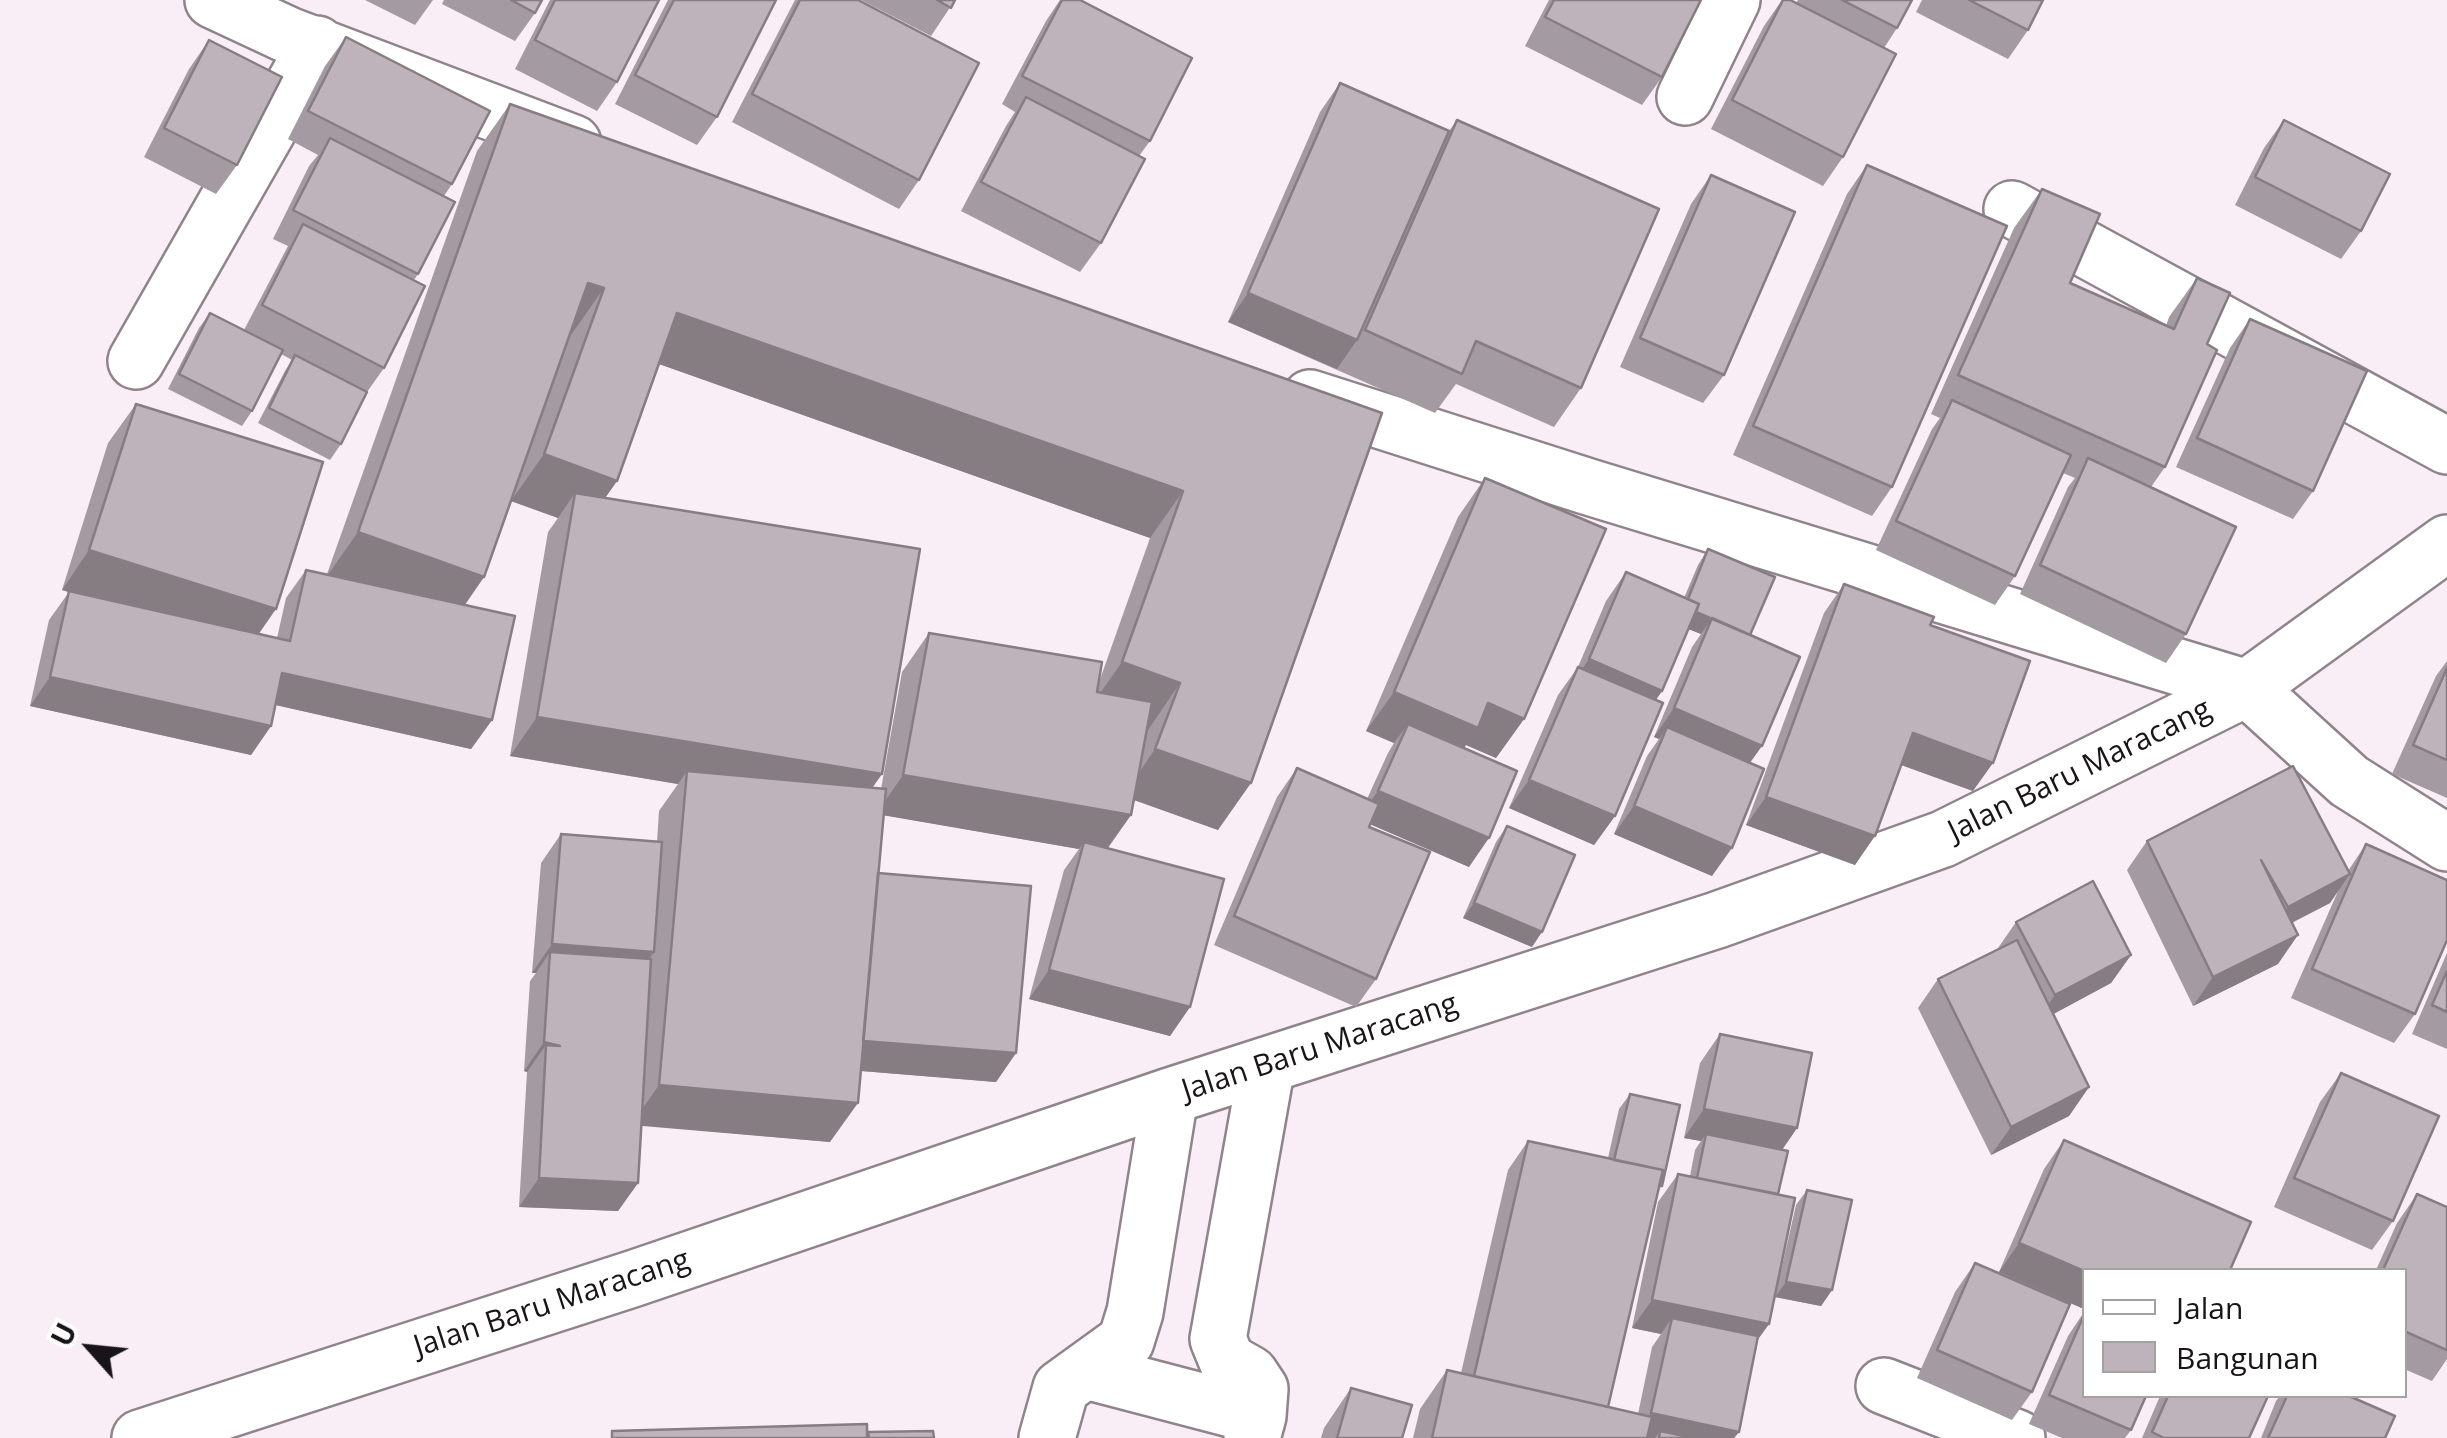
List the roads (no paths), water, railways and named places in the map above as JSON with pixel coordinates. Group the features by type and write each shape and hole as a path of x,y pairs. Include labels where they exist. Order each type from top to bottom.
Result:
{"street":[{"path":"213,0 303,27 626,163"},
{"path":"1686,97 1732,0"},
{"path":"136,361 303,27"},
{"path":"2012,209 2447,446"},
{"path":"1270,385 2247,688 2349,781 2447,844"},
{"name":"Jalan Baru Maracang","path":"140,1438 632,1279 1267,1064 1717,920 1943,839 2247,688 2447,543"},
{"path":"1086,1371 1255,1427 1260,1389 1250,1374 1228,1361 1218,1338 1267,1064"},
{"path":"1047,1438 1062,1388 1126,1341 1135,1312 1170,1096"},
{"path":"1884,1386 2017,1438"}]}
